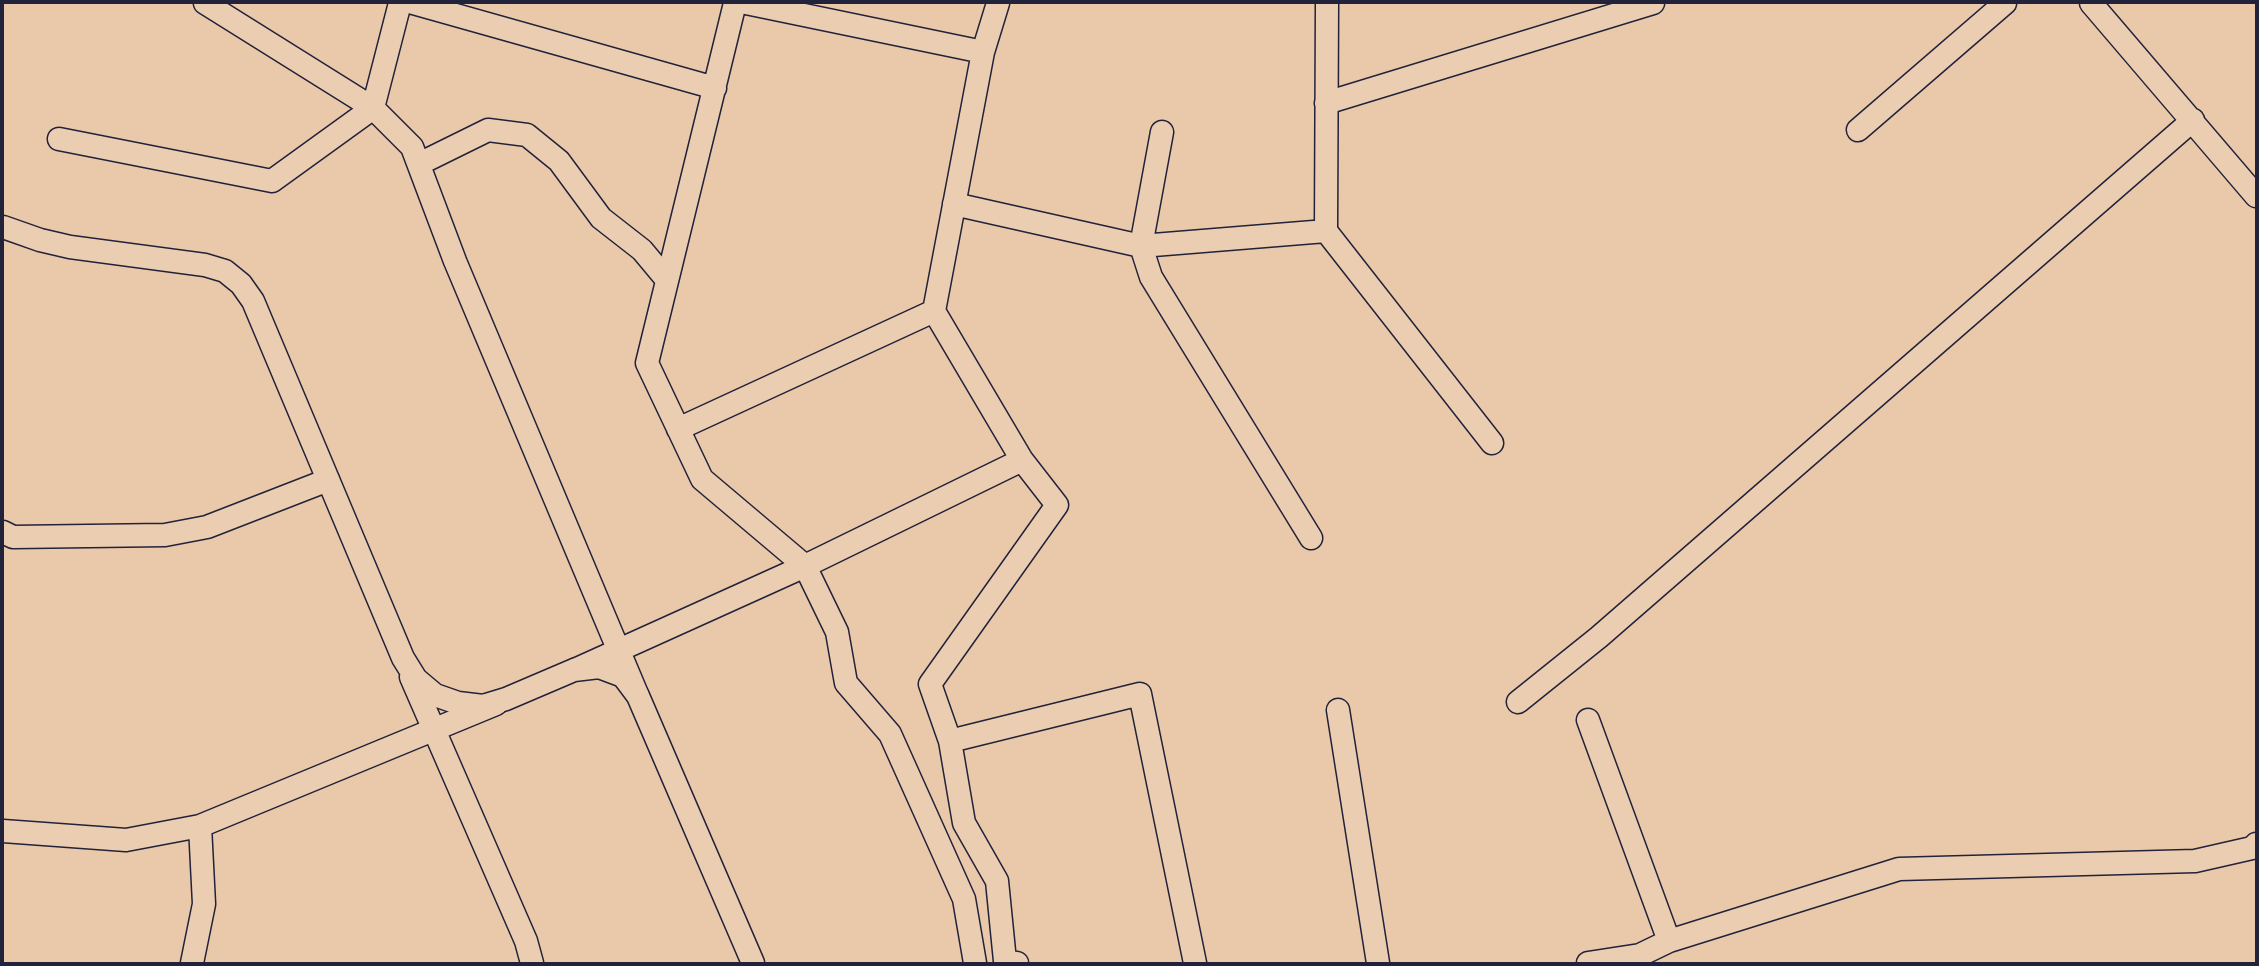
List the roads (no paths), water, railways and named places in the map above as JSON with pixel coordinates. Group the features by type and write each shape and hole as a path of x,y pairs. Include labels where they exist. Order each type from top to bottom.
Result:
{"street":[{"path":"205,3 373,108 412,147 455,261 638,696 753,963"},
{"path":"59,140 272,181 373,108 400,3"},
{"path":"413,3 714,88"},
{"path":"735,3 647,364 702,479 805,566 837,632 846,683 890,734 964,899 975,963"},
{"path":"746,3 983,52"},
{"path":"998,3 983,52 934,311 1022,460 1057,505 930,684 950,740 964,823 997,881 1005,961 1017,963"},
{"path":"1327,3 1326,231 1492,443"},
{"path":"1326,103 1652,3"},
{"path":"1858,130 2005,3"},
{"path":"2091,3 2193,120 2256,196"},
{"path":"1518,702 1599,637 2193,120"},
{"path":"419,164 488,130 528,135 559,161 601,218 642,250 667,280"},
{"path":"1162,132 1140,246 1151,278 1311,538"},
{"path":"954,204 1140,246 1326,231"},
{"path":"3,227 40,240 70,247 205,265 225,271 241,284 253,302 403,658 526,941 532,963"},
{"path":"678,428 934,311"},
{"path":"3,831 126,840 200,826 506,700 620,651 805,566 1022,460"},
{"path":"3,532 13,537 165,535 207,527 328,480"},
{"path":"403,658 416,678 435,695 458,704 483,706 506,700"},
{"path":"574,670 599,667 622,676 638,696"},
{"path":"950,740 1140,694 1195,963"},
{"path":"1338,710 1378,963"},
{"path":"1588,720 1669,941"},
{"path":"192,963 204,904 200,826"},
{"path":"1588,963 1643,959 1669,941 1899,869 2195,861 2252,848 2256,844"}]}
